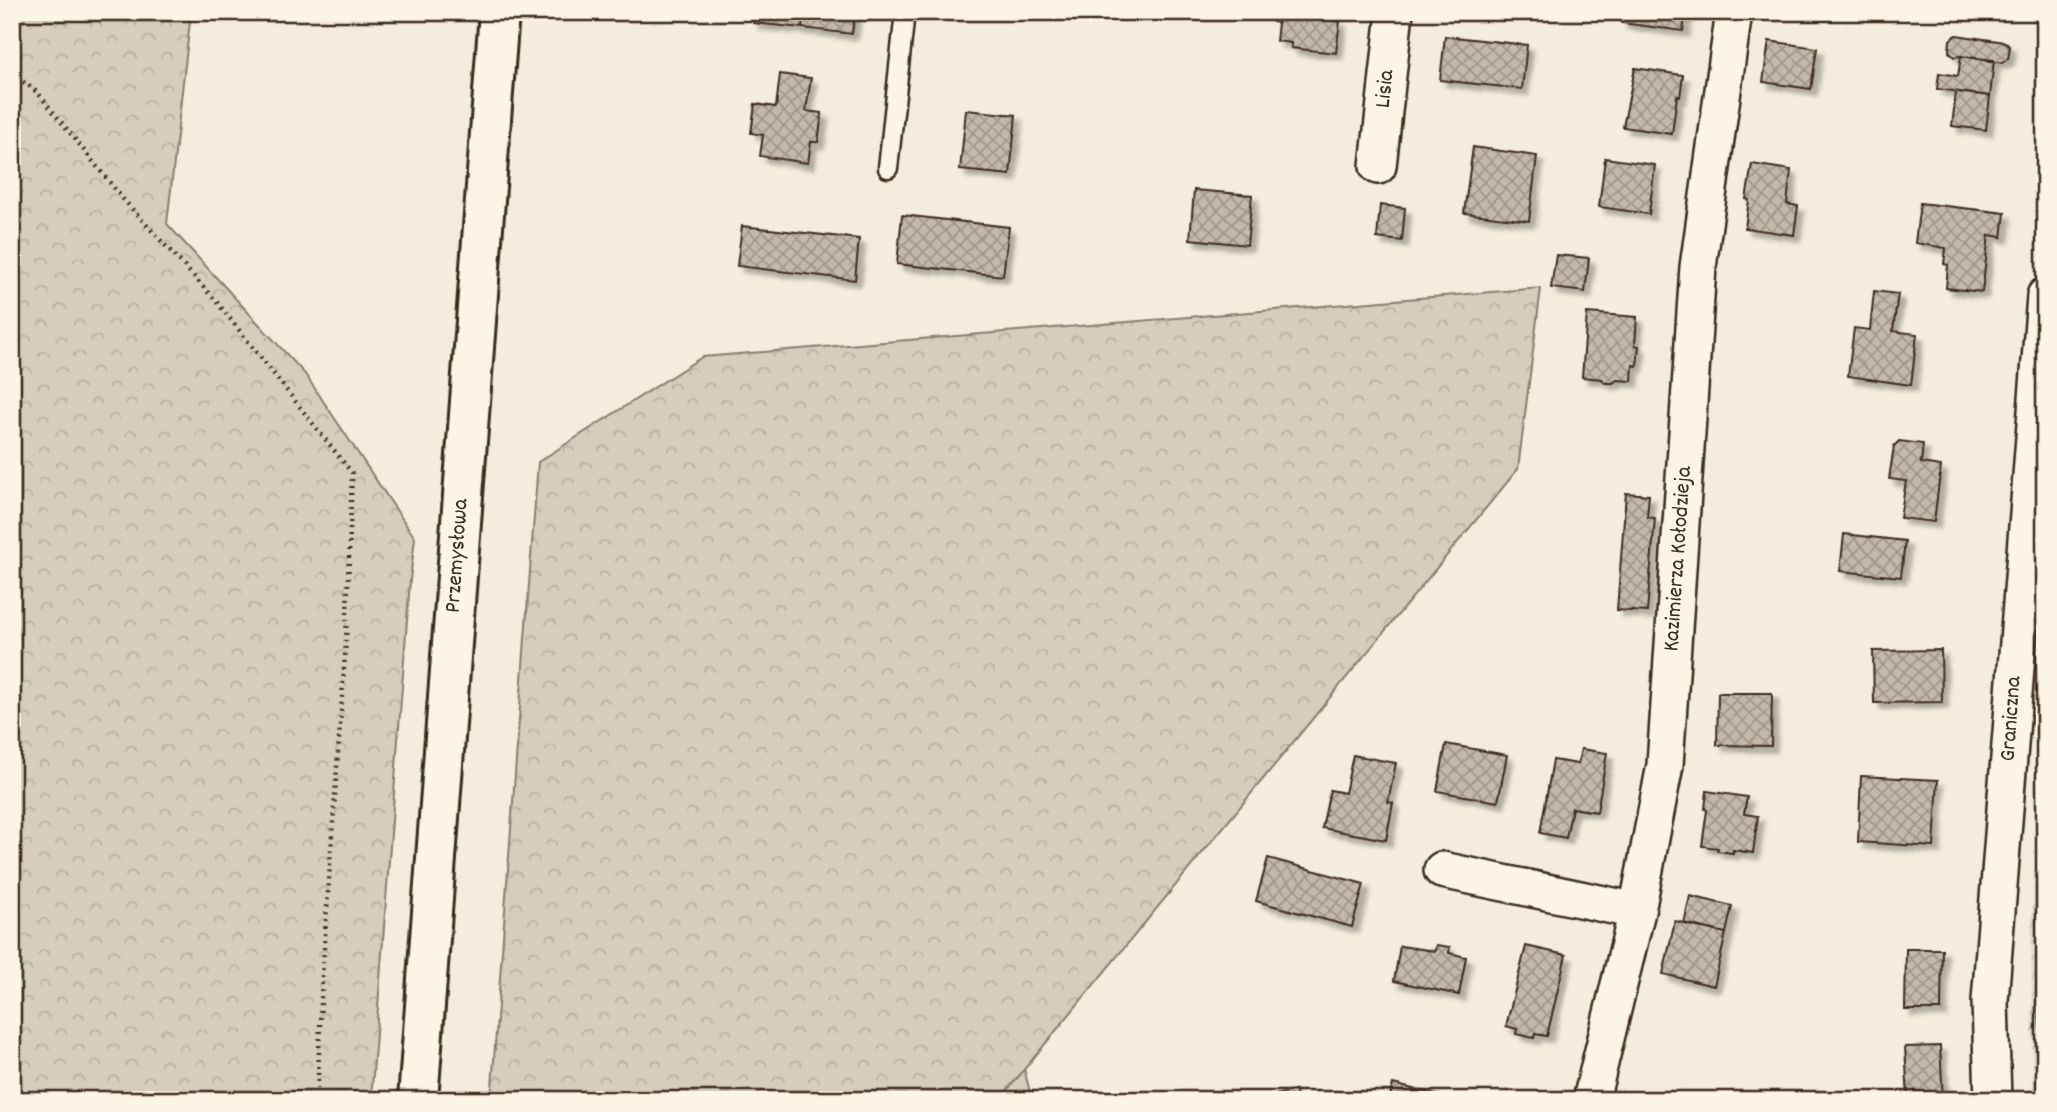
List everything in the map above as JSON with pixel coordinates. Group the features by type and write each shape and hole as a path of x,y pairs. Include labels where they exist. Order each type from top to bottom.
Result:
{"street":[{"name":"Przemysłowa","path":"418,1100 499,12"},
{"name":"Lisia","path":"1378,166 1395,12"},
{"name":"Kazimierza Kołodzieja","path":"1591,1100 1637,911 1665,765 1698,267 1734,12"},
{"name":"Graniczna","path":"1993,1100 1990,1001 2045,296"},
{"path":"1442,870 1637,911"}],"lane":[{"path":"888,167 905,12"}],"path":[{"path":"12,73 38,93 123,199 216,301 352,473 346,641 323,963 317,1100"}],"shaded area":[{"path":"2045,710 2045,1100 2033,1100 2031,931"}],"green space":[{"path":"12,12 191,12 167,224 305,374 415,538 371,1100 12,1100"},
{"path":"1541,288 1518,469 999,1100 491,1100 538,462 702,357"},
{"path":"1024,1069 1032,1100 999,1100"}],"building":[{"path":"754,12 804,12 802,28 753,23"},
{"path":"804,12 855,12 852,34 802,28"},
{"path":"1274,12 1322,12 1322,19 1340,21 1336,53 1291,48 1291,43 1276,41 1278,23 1273,22"},
{"path":"1623,12 1686,12 1683,31 1621,23"},
{"path":"1956,35 2005,42 2010,47 2008,59 2002,63 1954,57 1949,52 1950,40"},
{"path":"1445,36 1527,45 1522,89 1440,80"},
{"path":"1769,41 1817,48 1811,89 1763,82"},
{"path":"1961,56 1994,60 1990,96 1937,89 1939,73 1958,76"},
{"path":"1635,68 1683,75 1672,134 1623,127"},
{"path":"780,74 811,78 806,111 822,113 818,142 811,142 808,163 760,156 763,135 751,133 755,104 776,107"},
{"path":"1956,92 1990,96 1986,130 1952,126"},
{"path":"966,110 1016,115 1010,175 960,170"},
{"path":"1473,147 1537,156 1529,221 1464,213"},
{"path":"1605,158 1655,165 1649,214 1599,207"},
{"path":"1752,164 1791,170 1787,204 1798,206 1794,235 1745,228 1749,200 1746,199"},
{"path":"1194,190 1252,195 1247,245 1190,239"},
{"path":"1920,203 2005,213 2002,237 1989,235 1982,292 1946,288 1946,248 1915,243"},
{"path":"1380,205 1405,208 1402,241 1377,238"},
{"path":"902,215 1009,227 1003,276 897,264"},
{"path":"742,226 859,239 855,280 737,266"},
{"path":"1556,255 1589,258 1585,292 1551,288"},
{"path":"1874,291 1898,294 1893,331 1917,334 1911,385 1848,376 1854,328 1870,330"},
{"path":"1587,313 1637,317 1635,345 1639,346 1637,366 1633,365 1632,381 1617,380 1605,383 1602,379 1582,377"},
{"path":"1899,441 1923,444 1921,463 1941,466 1934,522 1900,518 1906,481 1889,479 1894,446"},
{"path":"1626,493 1649,495 1647,517 1655,518 1647,612 1617,610"},
{"path":"1844,534 1905,541 1901,577 1840,571"},
{"path":"1941,650 1942,702 1874,703 1873,651"},
{"path":"1718,693 1772,693 1771,746 1717,745"},
{"path":"1446,744 1507,755 1498,802 1437,791"},
{"path":"1581,749 1607,753 1597,812 1572,808 1566,838 1540,833 1553,760 1578,764"},
{"path":"1353,755 1396,763 1388,802 1393,803 1386,840 1322,828 1330,790 1345,793"},
{"path":"1861,776 1938,780 1934,847 1858,842"},
{"path":"1707,791 1747,797 1744,814 1758,816 1753,853 1717,851 1718,848 1702,846"},
{"path":"1268,858 1364,884 1352,927 1256,901"},
{"path":"1690,896 1732,906 1726,933 1684,924"},
{"path":"1675,921 1726,933 1714,986 1663,974"},
{"path":"1436,945 1450,947 1449,953 1466,957 1459,995 1394,981 1400,946 1435,951"},
{"path":"1526,946 1566,955 1547,1036 1535,1034 1534,1038 1516,1034 1517,1029 1506,1026"},
{"path":"1906,949 1942,949 1941,1010 1905,1010"},
{"path":"2045,989 2045,1048 2042,1048 2037,990"},
{"path":"1940,1046 1943,1100 1908,1100 1905,1047"},
{"path":"1393,1084 1457,1100 1389,1100"},
{"path":"1295,1090 1298,1100 1256,1100"}]}
